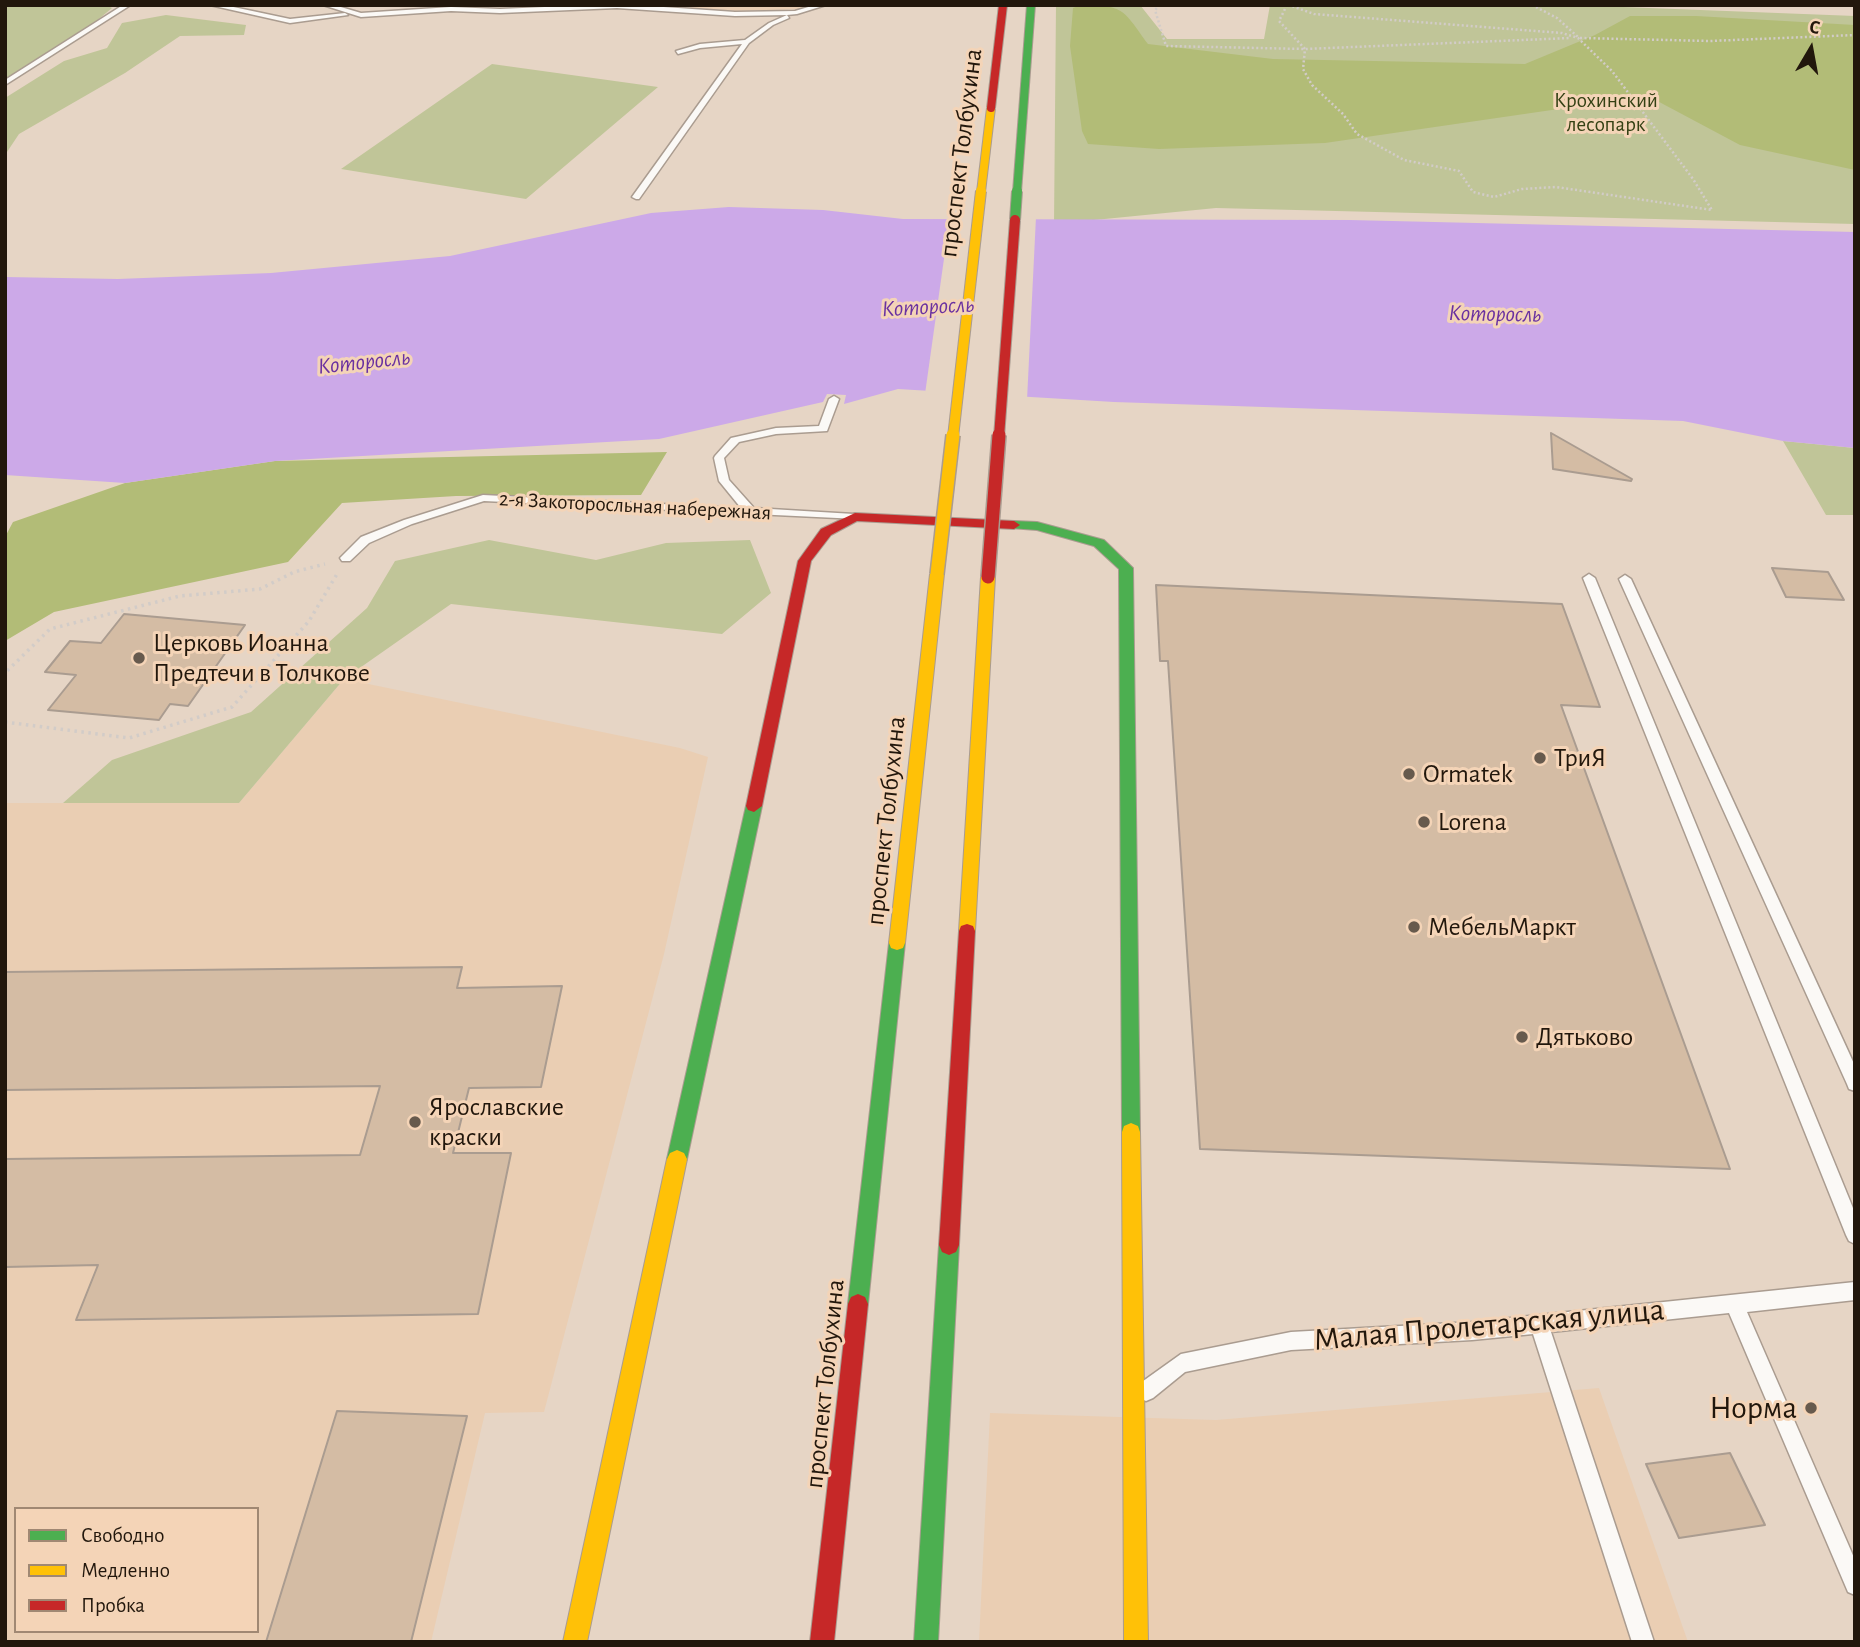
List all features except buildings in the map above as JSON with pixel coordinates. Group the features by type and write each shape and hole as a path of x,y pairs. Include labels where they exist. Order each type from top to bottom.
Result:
{"main road":[{"name":"проспект Толбухина","path":"822,1642 937,574 1003,5"},
{"name":"проспект Толбухина","path":"926,1642 988,577 1031,5"},
{"path":"575,1642 621,1406 702,1054 805,561 826,532 855,517 1037,526 1099,543 1126,568 1136,1398 1136,1642"}],"lane":[{"path":"5,83 125,6 132,5"},
{"path":"212,5 289,20 442,9 500,11 616,6 735,14 795,13"},
{"path":"326,5 360,15"},
{"path":"442,9 462,5"},
{"path":"636,197 747,42 771,24 823,5"},
{"path":"678,52 699,46 747,42"},
{"path":"750,512 724,481 719,458 735,439 776,431 823,429 834,399"},
{"name":"2-я Закоторосльная набережная","path":"346,558 365,540 408,522 483,498 855,517"},
{"path":"1588,578 1855,1236"},
{"path":"1625,579 1855,1084"},
{"name":"Малая Пролетарская улица","path":"1136,1398 1181,1363 1291,1341 1472,1331 1855,1292"},
{"path":"1734,1304 1855,1585"},
{"path":"1539,1324 1643,1642"}],"path":[{"path":"1160,5 1155,10 1166,46 1305,48 1578,38 1710,41 1855,36"},
{"path":"1532,5 1557,18 1578,38 1612,71 1693,179 1712,210 1556,187 1522,189 1494,197 1473,192 1459,171 1405,160 1356,134 1343,114 1312,85 1303,69 1305,48 1279,21 1288,5 1314,14 1562,33 1578,38"},
{"path":"5,677 6,672 50,629 180,596 260,589 294,572 346,558"},
{"path":"5,722 129,738 232,707 309,621 346,558"}],"shaded area":[{"path":"659,5 806,5 803,9 735,11"},
{"path":"344,679 680,748 708,757 664,954 544,1412 485,1413 431,1642 5,1642 5,803 239,803"},
{"path":"1599,1388 1688,1642 979,1642 990,1413 1216,1420"}],"green space":[{"path":"5,5 106,5 112,8 82,33 5,79"},
{"name":"Крохинский лесопарк","path":"1056,5 1140,5 1167,39 1264,39 1270,5 1572,5 1855,16 1855,224 1216,208 1054,224"},
{"path":"1081,5 1107,6 1122,12 1148,44 1273,59 1525,64 1595,35 1630,16 1696,16 1855,25 1855,170 1740,145 1648,96 1325,143 1159,149 1088,144 1082,131 1070,46 1073,8"},
{"path":"166,15 246,25 244,35 180,36 125,73 19,134 5,155 5,98 64,61 107,48 122,23"},
{"path":"492,64 658,87 526,199 341,169"},
{"path":"1783,441 1855,448 1855,515 1826,515"},
{"path":"667,452 641,495 456,496 342,503 288,562 54,612 5,641 5,537 13,522 125,483 275,461"},
{"path":"489,540 596,560 666,543 750,540 771,593 722,634 451,604 344,679 239,803 63,803 112,760 251,712 367,608 395,561"}],"water":[{"name":"Которосль","path":"729,207 823,210 903,219 1350,220 1855,232 1855,448 1783,441 1683,421 1114,402 898,389 844,404 846,395 827,394 823,402 659,439 275,461 125,483 5,475 5,277 118,279 271,273 450,256 651,213"}],"pier":[{"path":"950,216 1036,217 1027,400 925,394"}],"traffic: fast":[{"path":"1015,220 1031,5"},
{"path":"1014,525 1037,526 1099,543 1126,568 1131,1132"},
{"path":"677,1159 754,806"},
{"path":"858,1304 897,943"},
{"path":"926,1642 949,1245"}],"traffic: slow":[{"path":"937,574 991,108"},
{"path":"897,943 937,574"},
{"path":"967,931 988,577"},
{"path":"1131,1132 1136,1642"},
{"path":"575,1642 677,1159"}],"traffic: jam":[{"path":"991,108 1003,5"},
{"path":"988,577 1015,220"},
{"path":"754,806 805,561 826,532 855,517 1014,525"},
{"path":"949,1245 967,931"},
{"path":"822,1642 858,1304"}],"place":[{"name":"Церковь Иоанна Предтечи в Толчкове","path":"139,658"},
{"name":"ТриЯ","path":"1540,758"},
{"name":"Ormatek","path":"1409,774"},
{"name":"Lorena","path":"1424,822"},
{"name":"МебельМаркт","path":"1414,927"},
{"name":"Дятьково","path":"1522,1037"},
{"name":"Ярославские краски","path":"415,1122"},
{"name":"Норма","path":"1811,1408"}]}
